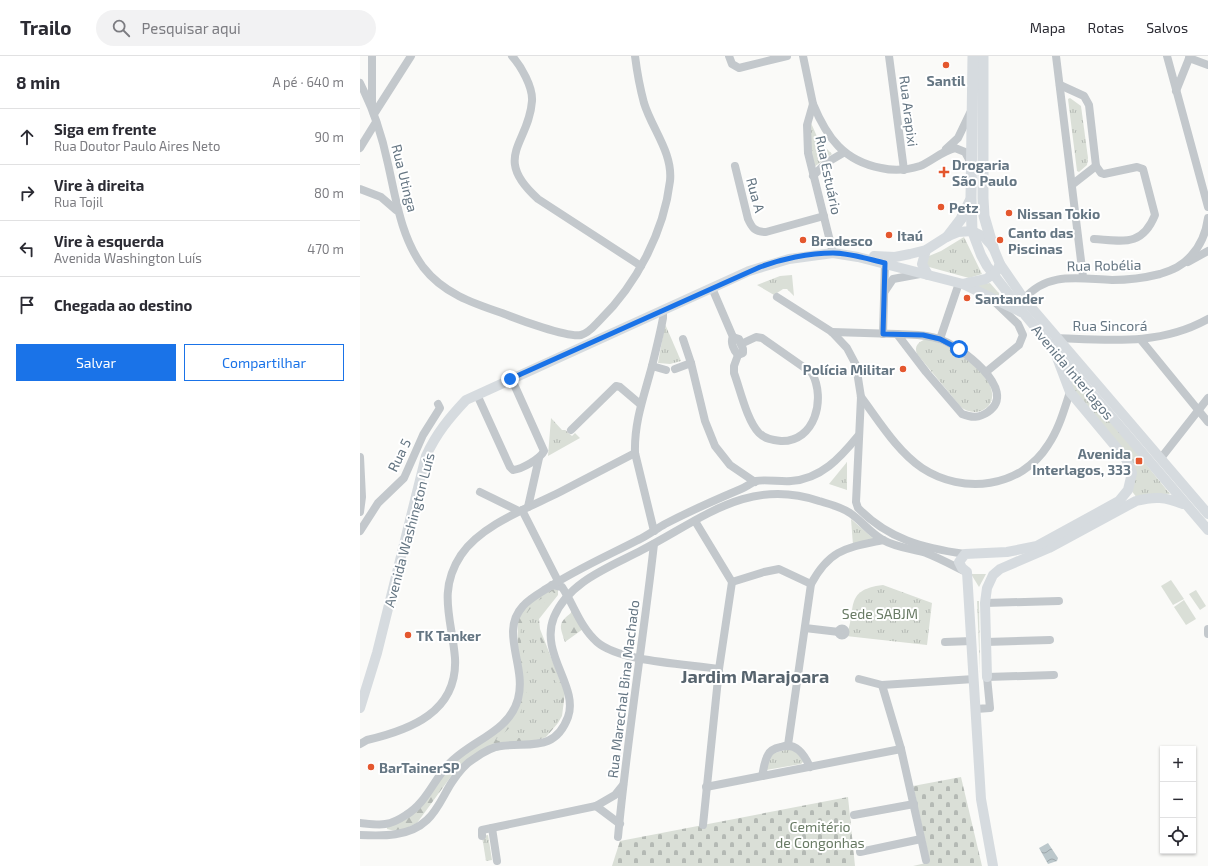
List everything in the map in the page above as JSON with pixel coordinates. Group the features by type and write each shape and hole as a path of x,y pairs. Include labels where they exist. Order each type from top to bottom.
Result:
{"highway":[{"path":"948,236 965,212 971,198 972,56"},
{"path":"983,56 983,198 984,216 993,247"},
{"name":"Avenida Interlagos","path":"971,198 972,232"}],"main road":[{"path":"948,236 958,232 972,232 984,237 993,247 1000,264 994,274"},
{"name":"Avenida Interlagos","path":"972,232 981,255 1025,315 1054,343 1161,458 1208,514"},
{"name":"Avenida Washington Luís","path":"858,257 895,257 926,250 948,236"},
{"path":"926,250 922,264 926,274"},
{"name":"Avenida Washington Luís","path":"360,708 363,687 377,653 426,456 434,439 444,424 466,400 712,288 773,263 833,253 885,263 961,284 978,282 994,274"},
{"name":"Avenida Interlagos","path":"1000,264 1054,343 1170,495"},
{"path":"961,284 1014,308 1025,315"},
{"path":"992,866 981,799 967,572 962,568 959,562 965,554 1007,552 1048,545 1119,501 1128,490 1132,473 1126,459 1070,392 1054,343"},
{"path":"976,704 981,683 987,677 985,603 989,581 1000,569 1136,501 1170,495 1179,489 1181,482"},
{"path":"1128,490 1136,501"},
{"path":"1170,495 1185,505 1208,530"},
{"path":"974,674 987,677"}],"street":[{"path":"372,56 374,114"},
{"path":"360,148 374,114 411,56"},
{"path":"512,56 528,84 532,101 515,154 516,170 520,180 538,199 641,266 661,220 668,192 670,173 664,148 644,104 635,56"},
{"path":"729,56 732,64 739,68 787,56"},
{"name":"Rua Estuário","path":"804,56 813,104 806,132 808,153 833,253"},
{"name":"Rua Arapixi","path":"889,56 904,170"},
{"path":"1056,56 1073,184 1083,277"},
{"path":"1167,56 1208,207"},
{"path":"1176,91 1189,57 1208,65"},
{"name":"Rua Utinga","path":"360,82 374,114 388,164 398,212 412,246 424,267 433,278 453,294 481,306 570,334 585,333 612,309 628,288 641,266"},
{"path":"1060,85 1084,96 1088,102 1096,166 1101,173 1104,174 1137,167 1143,169 1155,215 1144,234 1138,238 1129,241 1094,239"},
{"path":"813,104 829,136 843,152 868,166 904,170 920,166 951,149 959,149 965,152 971,164"},
{"path":"939,155 958,138 968,119 972,105"},
{"path":"813,176 826,163 843,152"},
{"name":"Rua A","path":"735,166 748,219 751,227 756,231 766,232 824,216"},
{"path":"1073,184 1096,166"},
{"path":"360,189 381,197 398,212"},
{"path":"1183,265 1204,238 1208,218"},
{"name":"Rua Robélia","path":"1024,299 1037,287 1051,281 1083,277 1110,280 1145,278 1183,265 1208,251"},
{"path":"883,334 885,263"},
{"path":"885,292 893,279 926,274"},
{"path":"940,339 961,284"},
{"path":"712,288 733,337 732,343 738,355"},
{"path":"777,297 832,332 847,348 856,366 861,397 856,502 858,508 889,533 932,549 965,554"},
{"path":"986,372 1019,345 1023,335 1018,324 988,297"},
{"path":"654,531 635,453 636,423 640,404 652,366 663,318 663,311"},
{"name":"Rua Sincorá","path":"1054,343 1141,340 1188,329 1208,319"},
{"path":"832,332 883,334 897,334 923,335 940,339 959,349 986,372 997,392 995,405 991,410 980,416 970,417 962,414 926,372 897,334"},
{"path":"733,337 739,338 741,344 744,352 738,355 734,366 734,373 752,423 758,432 773,440 786,441 800,437 808,431 815,416 817,407 816,380 812,373 762,338 756,337 741,344"},
{"path":"683,340 692,363 705,421 715,446 730,465 755,482 807,479 832,464 858,436"},
{"path":"1141,340 1208,422"},
{"path":"675,369 692,363"},
{"path":"652,366 666,370"},
{"path":"479,399 511,469 515,470 539,458 544,453 543,448 513,382"},
{"path":"571,430 616,386 620,387 640,404"},
{"path":"861,397 892,438 908,456 922,467 941,478 955,483 975,485 1005,479 1022,471 1038,459 1054,434 1070,392"},
{"path":"1161,458 1208,398"},
{"name":"Rua 5","path":"360,531 378,503 404,478 423,435 440,408 438,404"},
{"path":"362,740 418,723 430,716 444,699 454,673 455,657 446,603 449,584 461,555 477,537 523,510 635,453"},
{"path":"360,457 362,497 360,512"},
{"path":"539,458 523,510 555,583 562,588 585,628 596,641 614,652 641,658 719,669"},
{"path":"360,823 378,826 393,822 413,810 423,801 452,760 498,729 512,712 518,701 521,675 513,635 515,620 524,604 555,583 702,506 750,486 755,482"},
{"path":"480,492 523,510"},
{"path":"360,835 401,834 411,831 428,820 458,774 473,759 500,746 528,746 547,742 562,729 568,718 570,703 551,646 550,630 556,612 567,596 580,583 695,521 744,498 760,494 803,495 850,513 883,540 928,554 967,572"},
{"path":"695,521 732,582 719,669 703,825"},
{"path":"788,745 811,584 823,564 845,548 883,540 889,533"},
{"name":"Rua Marechal Bina Machado","path":"618,837 623,785 641,658 654,544"},
{"path":"732,582 764,572 779,570 811,584"},
{"path":"985,603 1059,601"},
{"path":"805,628 838,632"},
{"path":"1208,629 1208,634"},
{"path":"986,642 1050,640"},
{"path":"945,642 972,641"},
{"path":"859,679 882,685 974,674"},
{"path":"976,704 990,708 987,677 1054,675"},
{"path":"882,685 901,749 926,860"},
{"path":"762,776 768,755 775,748 788,745 803,753 810,767"},
{"path":"706,786 901,749"},
{"path":"482,833 492,828 596,806 614,795 623,785"},
{"path":"854,816 914,804"},
{"path":"596,806 620,824"},
{"path":"378,826 379,835"},
{"path":"492,828 497,861"},
{"path":"860,852 921,839"}],"green space":[{"path":"1070,98 1081,106 1088,158 1087,165 1079,172 1077,171 1068,99"},
{"path":"811,123 819,141 832,154 814,167 810,144"},
{"path":"964,237 982,274 969,278 926,265 929,256 941,251"},
{"path":"792,275 794,296 787,289 783,289 774,295 757,285 780,276"},
{"path":"990,283 1004,299 978,288 978,285"},
{"path":"665,324 681,361 670,364 658,363"},
{"path":"926,339 945,345 955,351 966,358 984,375 990,384 992,393 990,404 986,408 981,411 970,412 960,406 917,354 917,345"},
{"path":"1060,358 1170,494 1137,498 1131,490 1135,480 1072,391"},
{"path":"551,418 562,430 565,430 572,436 575,433 580,438 548,456"},
{"path":"847,462 847,490 829,484"},
{"path":"851,519 875,540 853,545"},
{"path":"971,574 986,574 979,587"},
{"path":"1171,580 1184,599 1173,605 1161,586"},
{"name":"Sede SABJM","path":"883,585 932,603 927,645 846,636 856,596 862,591"},
{"path":"553,589 558,590 558,595 539,619 540,629 565,693 562,716 558,723 546,737 472,757 455,771 417,823 399,832 387,829 387,827 409,816 452,765 516,711 518,620 527,604"},
{"path":"1196,590 1206,606 1200,610 1189,594"},
{"path":"552,591 555,594 541,608 538,624 541,643 556,682 561,701 559,718 548,732 542,735 530,738 510,738 498,741 496,739 512,725 518,716 526,696 528,675 522,649 522,624 530,609"},
{"path":"1184,600 1196,619 1186,625 1174,607"},
{"path":"977,601 979,601 980,673"},
{"path":"572,612 583,629 565,642 561,626 564,620"},
{"path":"792,748 804,761 801,764 766,770 771,754"},
{"path":"961,777 982,866 913,866 930,862 913,786"},
{"name":"Cemitério de Congonhas","path":"848,797 855,866 612,866 620,841"},
{"path":"488,835 492,860 486,861 482,836"}],"water":[{"path":"1048,843 1058,858 1057,861 1048,864 1039,848"}],"place":[{"name":"Santil","path":"946,65"},
{"name":"Drogaria São Paulo","path":"944,172"},
{"name":"Petz","path":"941,207"},
{"name":"Nissan Tokio","path":"1009,213"},
{"name":"Itaú","path":"889,235"},
{"name":"Bradesco","path":"803,240"},
{"name":"Canto das Piscinas","path":"1000,240"},
{"name":"Santander","path":"967,298"},
{"name":"Polícia Militar","path":"903,369"},
{"name":"Avenida Interlagos, 333","path":"1139,461"},
{"name":"TK Tanker","path":"408,635"},
{"name":"BarTainerSP","path":"371,767"}],"district":[{"name":"Jardim Marajoara","path":"755,676"}],"route":[{"path":"510,379 737,278 749,271 789,259 833,253 885,263 883,334 923,335 940,339 959,349"}]}
